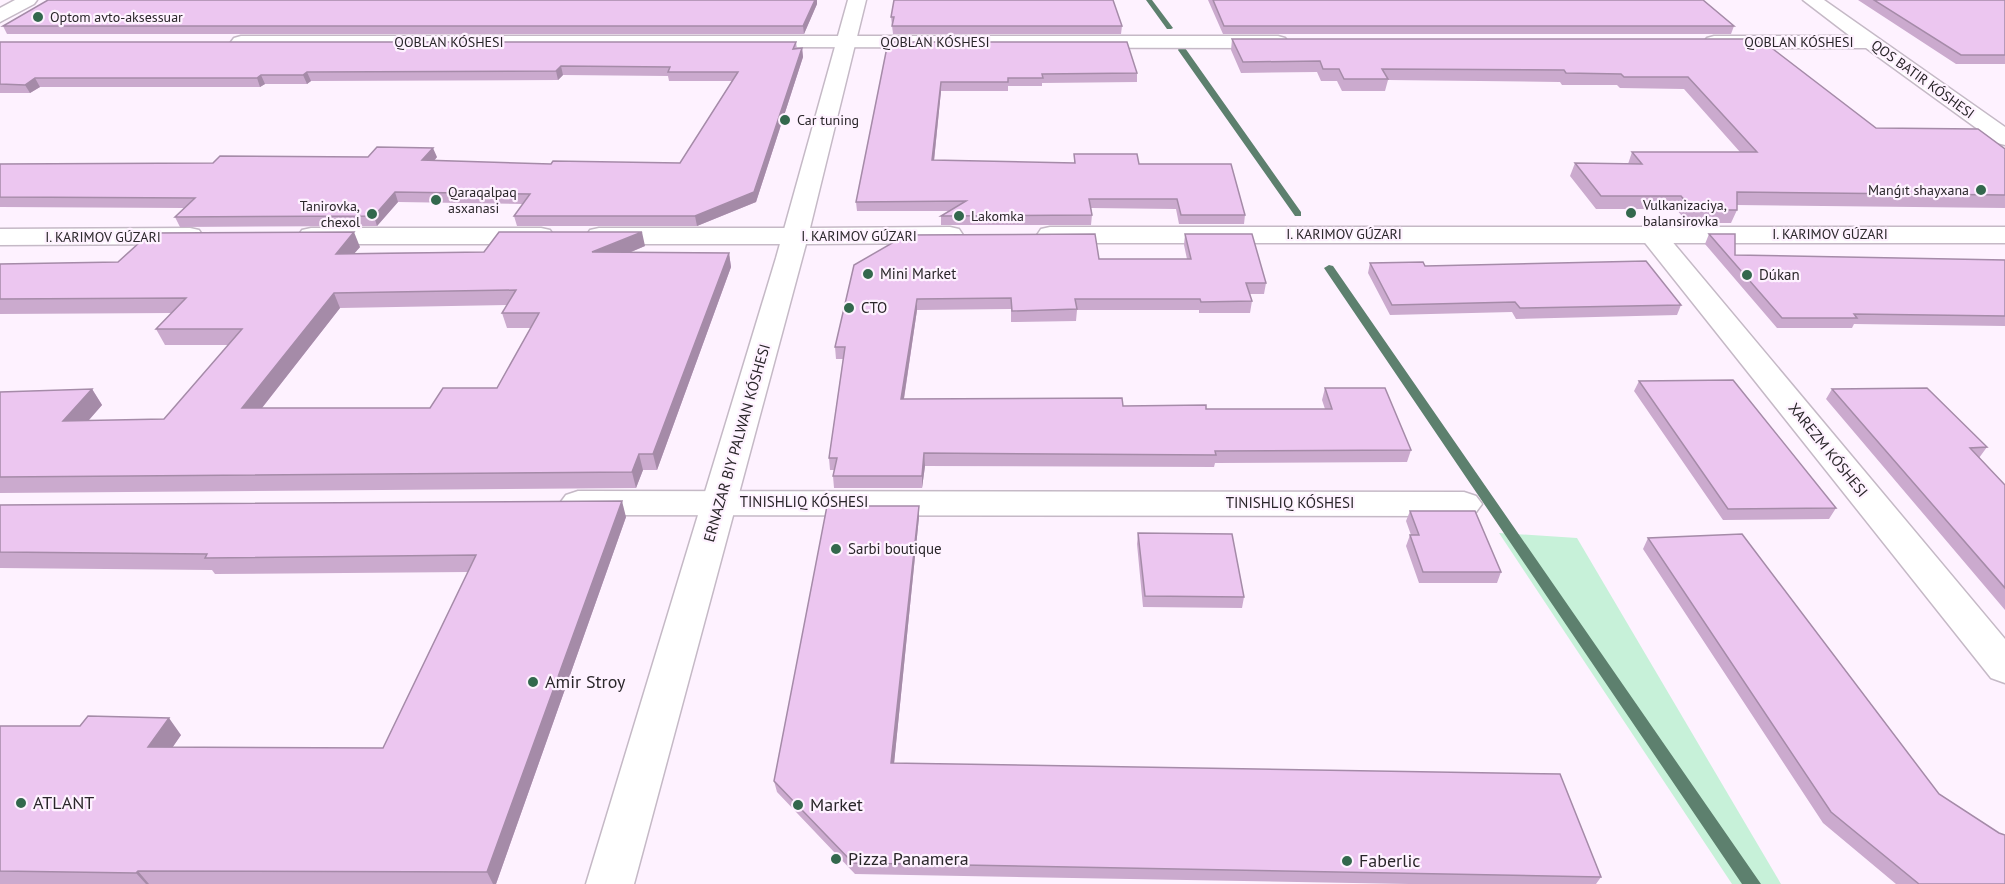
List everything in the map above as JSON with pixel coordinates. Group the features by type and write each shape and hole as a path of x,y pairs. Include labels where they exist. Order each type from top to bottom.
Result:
{"street":[{"path":"0,16 28,0"},
{"name":"ERNAZAR BIY PALWAN KÓSHESI","path":"610,884 720,502 857,0"},
{"path":"1812,0 2005,138"},
{"name":"QOBLAN KÓSHESI","path":"226,42 1300,42"},
{"name":"QOBLAN KÓSHESI","path":"1692,42 1871,42"},
{"path":"1026,235 1651,233 2005,235"},
{"name":"XAREZM KÓSHESI","path":"1651,233 2005,667"},
{"path":"288,236 979,235"},
{"path":"0,237 216,236"},
{"path":"544,503 1464,504"}],"green space":[{"path":"1499,533 1577,538 1781,884 1732,884"}],"building":[{"path":"48,0 815,0 803,26 3,26"},
{"path":"894,0 1113,0 1122,26 892,26"},
{"path":"1213,0 1703,0 1734,26 1224,26"},
{"path":"1874,0 2005,0 2005,55 1961,55"},
{"path":"1232,39 1755,39 1763,46 1769,46 1876,128 1978,129 2005,149 2005,195 1737,192 1737,210 1693,210 1681,196 1601,196 1575,163 1642,164 1632,152 1757,152 1688,77 1624,77 1621,74 1566,73 1564,70 1382,69 1388,79 1344,79 1339,69 1323,69 1320,61 1243,62"},
{"path":"0,42 796,42 793,49 802,48 754,192 695,216 514,216 530,194 395,192 374,216 175,217 195,198 0,197 0,164 213,163 220,156 368,157 377,147 433,148 422,160 551,164 553,161 680,163 738,72 668,72 670,67 561,66 556,71 307,72 303,75 261,75 257,78 35,78 25,85 0,84"},
{"path":"888,42 1127,42 1137,73 1042,74 1043,78 1008,78 1008,82 941,82 932,160 1075,163 1074,154 1137,154 1139,164 1231,164 1245,215 1181,215 1177,199 1089,199 1092,215 941,216 966,201 856,202"},
{"path":"354,232 336,254 484,252 499,232 642,232 592,252 729,253 653,454 639,454 632,472 0,477 0,392 92,389 63,421 164,419 242,329 156,329 186,298 0,299 0,264 118,262 150,233","holes":["516,290 502,313 539,313 497,388 443,388 430,408 242,408 334,293"]},
{"path":"1095,234 1099,259 1191,259 1185,234 1252,234 1266,283 1246,283 1252,301 1075,299 1077,309 1012,311 1011,298 917,299 901,399 1122,398 1123,406 1206,405 1206,409 1332,409 1325,388 1385,388 1411,450 1215,451 1216,455 924,453 922,476 833,476 837,458 829,458 845,347 835,347 854,265 906,235"},
{"path":"1709,234 1735,234 1735,255 2005,260 2005,316 1854,314 1857,318 1782,318"},
{"path":"1646,261 1681,305 1520,308 1515,302 1392,305 1370,263 1423,262 1425,266"},
{"path":"1733,380 1836,508 1728,509 1639,381"},
{"path":"1927,388 1987,447 1970,448 2005,485 2005,588 1832,389"},
{"path":"622,501 487,872 0,871 0,726 80,726 88,716 169,718 148,747 383,748 476,555 205,558 207,554 0,552 0,505"},
{"path":"827,506 919,506 891,763 1560,774 1601,877 853,863 774,781"},
{"path":"1410,511 1475,511 1501,572 1423,572 1410,535 1419,535"},
{"path":"1138,533 1232,534 1244,597 1145,596"},
{"path":"1742,534 1939,794 2005,835 2005,884 1919,884 1831,812 1648,538"}],"waterway":[{"path":"1149,0 1169,28"},
{"path":"1182,50 1298,214"},
{"path":"1329,268 1752,884"}],"place":[{"name":"Optom avto-aksessuar","path":"38,17"},
{"name":"Car tuning","path":"785,120"},
{"name":"Manǵıt shayxana","path":"1981,190"},
{"name":"Qaraqalpaq asxanasi","path":"436,200"},
{"name":"Vulkanizaciya, balansirovka","path":"1631,213"},
{"name":"Tanirovka, chexol","path":"372,214"},
{"name":"Lakomka","path":"959,216"},
{"name":"Mini Market","path":"868,274"},
{"name":"Dúkan","path":"1747,275"},
{"name":"СТО","path":"849,308"},
{"name":"Sarbi boutique","path":"836,549"},
{"name":"Amir Stroy","path":"533,682"},
{"name":"ATLANT","path":"21,803"},
{"name":"Market","path":"798,805"},
{"name":"Pizza Panamera","path":"836,859"},
{"name":"Faberlic","path":"1347,861"}]}
